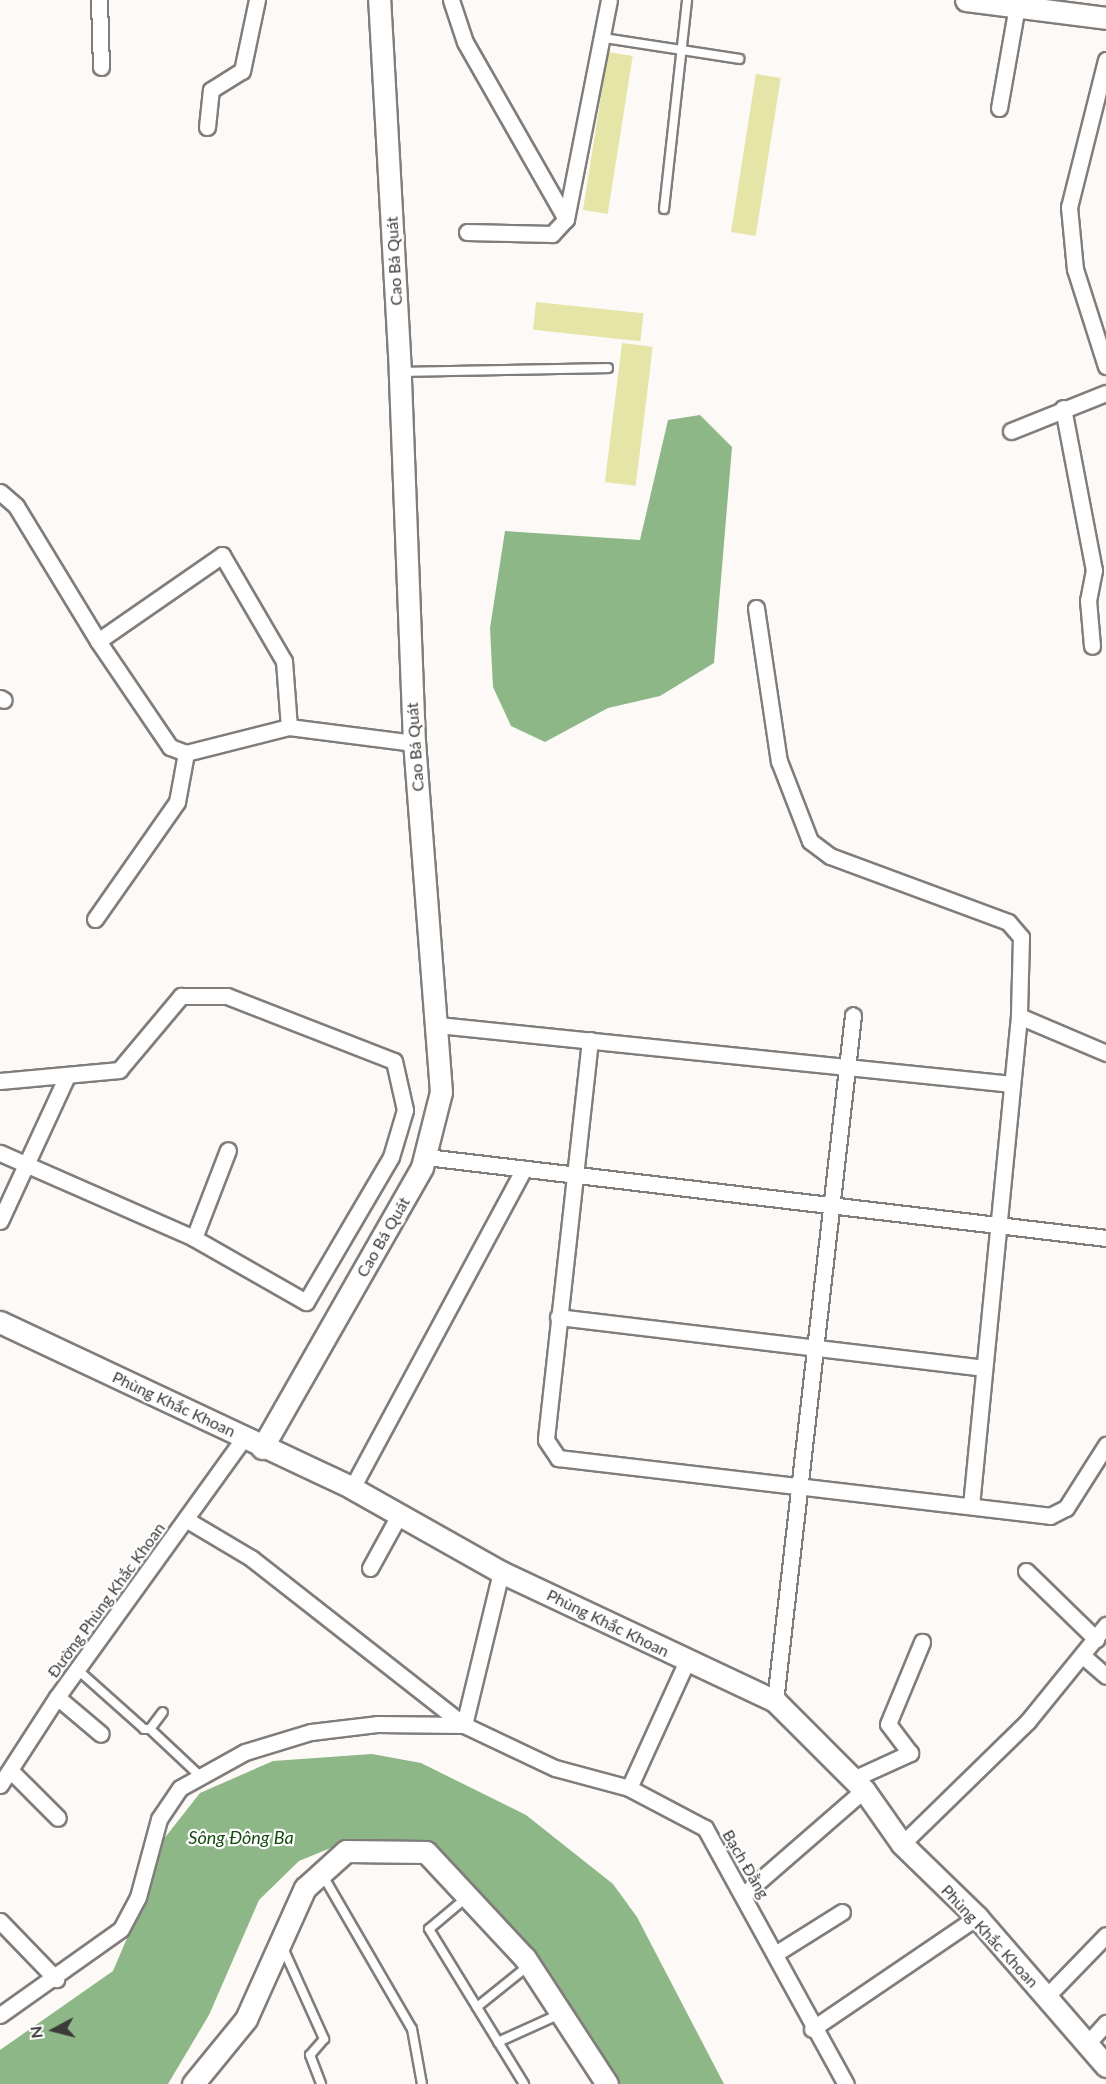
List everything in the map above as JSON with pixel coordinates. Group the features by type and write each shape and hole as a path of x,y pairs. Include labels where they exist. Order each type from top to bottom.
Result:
{"street":[{"path":"99,0 101,67"},
{"path":"207,127 211,90 242,70 257,0"},
{"name":"Cao Bá Quát","path":"253,1443 426,1157 441,1092 438,1025 414,742 400,372 379,0"},
{"path":"451,0 465,42 566,219"},
{"path":"467,232 552,234 566,219 604,38 609,0"},
{"path":"966,0 1106,18"},
{"path":"999,108 1017,6"},
{"path":"1106,60 1069,207 1076,269 1106,366"},
{"path":"1011,431 1063,408 1106,393"},
{"path":"1063,408 1094,570 1088,600 1092,646"},
{"path":"0,492 16,506 98,641 164,741 186,753 289,727 414,742"},
{"path":"98,641 222,555 284,661 289,727"},
{"path":"756,608 779,761 810,841 830,856 1015,927 1023,945 1019,1016 971,1506"},
{"path":"95,920 177,802 186,753"},
{"path":"0,1081 66,1078 119,1070 181,996 226,996 394,1061 405,1110 391,1157 306,1302 194,1238 0,1153"},
{"path":"776,1701 853,1015"},
{"path":"1019,1016 1106,1053"},
{"path":"438,1025 1012,1084"},
{"path":"590,1040 546,1440 558,1458 971,1506 1059,1513 1106,1446"},
{"path":"0,1221 23,1165 66,1078"},
{"path":"194,1238 228,1150"},
{"path":"426,1157 1106,1238"},
{"path":"352,1488 524,1168"},
{"path":"558,1317 984,1368"},
{"name":"Phùng Khắc Khoan","path":"0,1322 352,1488 398,1517 501,1572 776,1701 859,1785 902,1844 977,1917 1106,2066"},
{"name":"Đường Phùng Khắc Khoan","path":"0,1785 57,1697 79,1671 187,1520 253,1443"},
{"path":"370,1568 398,1517"},
{"path":"187,1520 251,1558 464,1725"},
{"path":"1026,1571 1096,1639"},
{"path":"464,1725 501,1572"},
{"path":"902,1844 1028,1721 1106,1625"},
{"path":"743,1895 859,1785 910,1753 888,1724 922,1642"},
{"path":"1083,1656 1106,1676"},
{"path":"629,1788 687,1661"},
{"path":"57,1697 101,1734"},
{"path":"0,2015 56,1979 121,1929 138,1897 153,1836 170,1799 200,1776 264,1744 311,1732 377,1724 464,1725"},
{"name":"Bạch Đằng","path":"464,1725 555,1768 629,1788 705,1828 775,1954 812,2029 846,2084"},
{"path":"11,1771 58,1818"},
{"path":"194,2084 246,2019 305,1888 346,1851 426,1852 469,1896 530,1965 607,2084"},
{"path":"775,1954 842,1912"},
{"path":"812,2029 977,1917"},
{"path":"0,1922 56,1979"},
{"path":"1046,1997 1106,1935"},
{"path":"1086,2045 1106,2023"}],"lane":[{"path":"664,209 687,0"},
{"path":"604,38 739,59"},
{"path":"400,372 608,368"},
{"path":"79,1671 150,1729 200,1776"},
{"path":"150,1729 163,1712"},
{"path":"322,1873 412,2029 422,2084"},
{"path":"469,1896 429,1929 524,2084"},
{"path":"281,1943 324,2039 310,2055 321,2084"},
{"path":"477,2007 530,1965"},
{"path":"498,2042 561,2014"}],"water":[{"path":"700,415 732,447 714,663 660,696 608,708 545,742 511,726 493,687 490,628 505,531 640,540 668,420"},
{"name":"Sông Đông Ba","path":"372,1754 421,1763 526,1815 613,1884 637,1917 724,2084 609,2084 463,1880 402,1850 350,1840 299,1861 259,1900 209,2015 168,2084 0,2084 0,2050 113,1971 154,1875 163,1840 200,1793 273,1761"}],"building":[{"path":"608,52 633,56 608,214 583,210"},
{"path":"756,74 781,78 756,236 731,232"},
{"path":"536,302 643,313 640,341 533,330"},
{"path":"622,343 653,347 636,486 605,482"}]}
